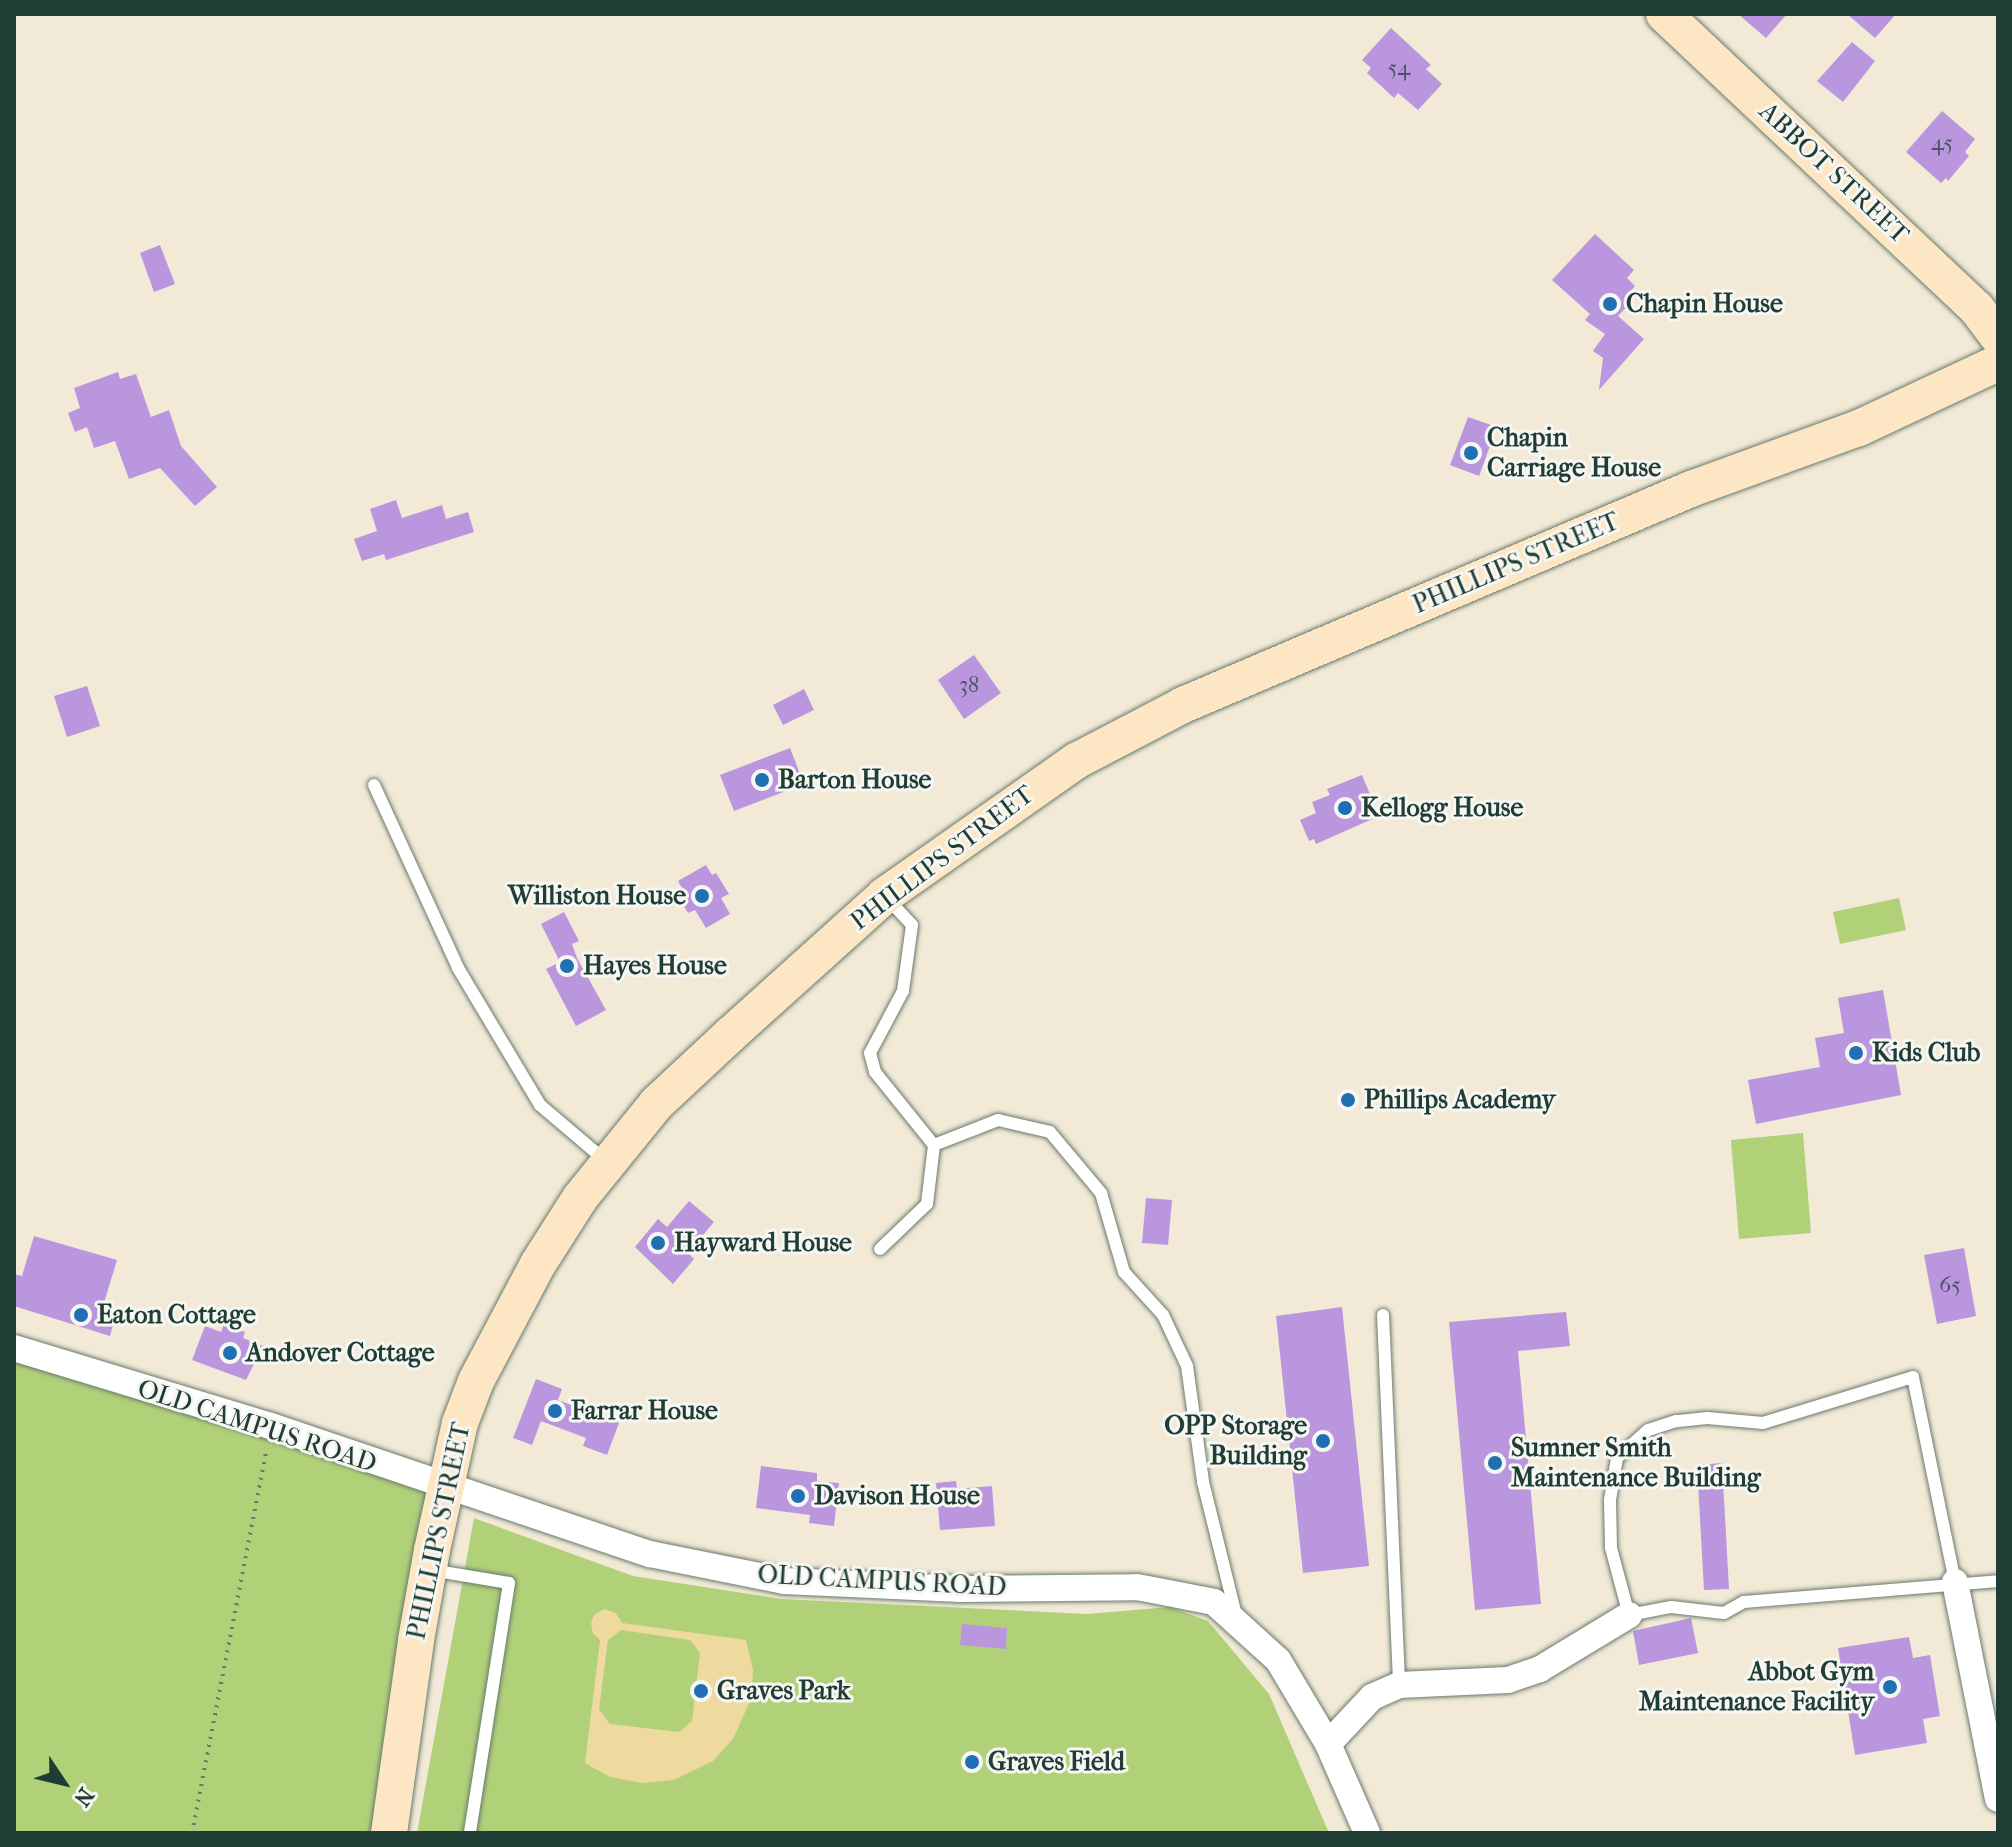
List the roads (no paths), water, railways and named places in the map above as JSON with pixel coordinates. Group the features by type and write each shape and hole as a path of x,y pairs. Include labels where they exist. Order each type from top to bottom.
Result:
{"street":[{"name":"ABBOT STREET","path":"1664,14 1967,298 1998,337"},
{"name":"PHILLIPS STREET","path":"389,1833 428,1569 460,1423 491,1349 564,1222 656,1104 884,896 1076,761 1183,705 1691,489 1859,428 1998,363"},
{"name":"OLD CAMPUS ROAD","path":"14,1348 271,1426 650,1554 784,1581 960,1589 1137,1587 1214,1602 1278,1660 1328,1744 1367,1833"},
{"path":"1955,1582 1998,1799"},
{"path":"1328,1744 1372,1697 1399,1685 1508,1680 1540,1669 1629,1615"}],"lane":[{"path":"374,785 458,968 540,1105 608,1163"},
{"path":"880,1249 927,1204 934,1145 875,1072 870,1053 903,991 912,925 884,896"},
{"path":"934,1145 998,1120 1050,1132 1101,1193 1124,1272 1163,1315 1187,1366 1203,1482 1238,1622"},
{"path":"1383,1315 1399,1685"},
{"path":"1955,1582 1913,1377 1763,1423 1707,1418 1648,1430 1617,1458 1610,1500 1611,1548 1629,1615 1671,1607 1724,1613 1744,1602 1772,1602 1955,1582 1998,1581"},
{"path":"428,1569 509,1583 470,1833"}],"place":[{"name":"Chapin House","path":"1610,304"},
{"name":"Chapin Carriage House","path":"1471,453"},
{"name":"Barton House","path":"762,780"},
{"name":"Kellogg House","path":"1345,808"},
{"name":"Williston House","path":"702,896"},
{"name":"Hayes House","path":"567,966"},
{"name":"Kids Club","path":"1856,1053"},
{"name":"Phillips Academy","path":"1348,1100"},
{"name":"Hayward House","path":"658,1243"},
{"name":"Eaton Cottage","path":"81,1315"},
{"name":"Andover Cottage","path":"230,1353"},
{"name":"Farrar House","path":"555,1411"},
{"name":"OPP Storage Building","path":"1323,1441"},
{"name":"Sumner Smith Maintenance Building","path":"1495,1463"},
{"name":"Davison House","path":"798,1496"},
{"name":"Abbot Gym Maintenance Facility","path":"1890,1687"},
{"name":"Graves Park","path":"701,1691"},
{"name":"Graves Field","path":"972,1762"}]}
